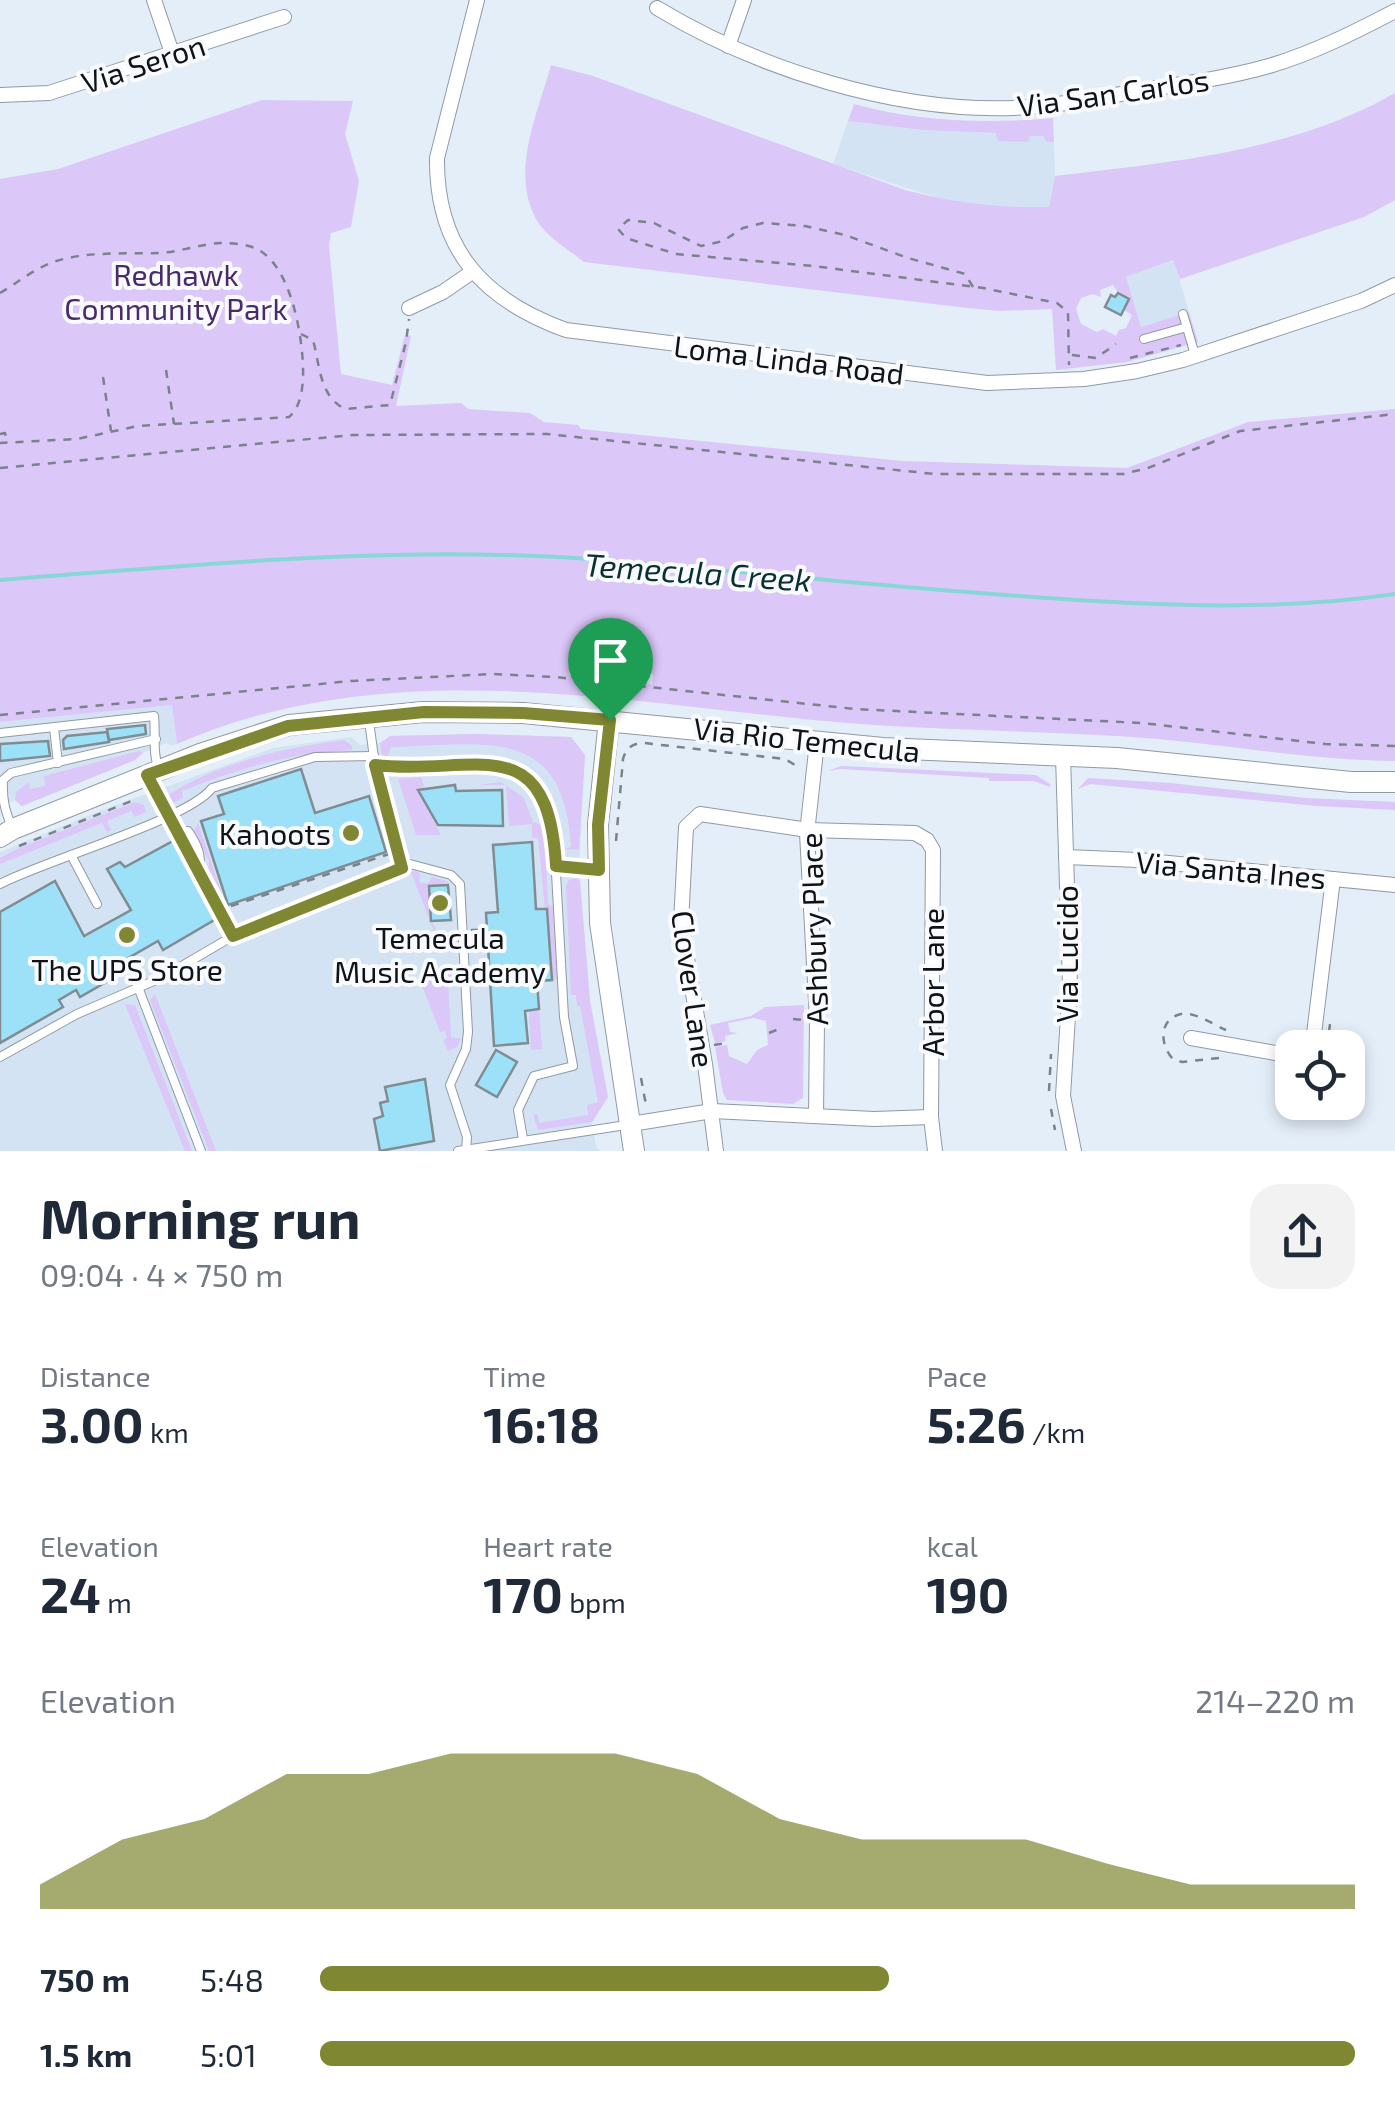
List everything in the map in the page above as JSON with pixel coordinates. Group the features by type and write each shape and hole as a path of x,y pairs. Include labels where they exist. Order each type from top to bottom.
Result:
{"street":[{"path":"154,0 172,53"},
{"name":"Loma Linda Road","path":"477,0 442,131 437,170 442,209 452,239 472,272 502,300 566,330 987,382 1084,379 1137,371 1193,348 1362,301 1395,285"},
{"path":"728,46 744,0"},
{"name":"Via San Carlos","path":"657,8 700,34 830,83 950,107 1012,108 1066,104 1270,65 1324,46 1395,12"},
{"name":"Via Seron","path":"0,95 49,93 284,17"},
{"path":"410,308 472,272"},
{"name":"Via Rio Temecula","path":"8,839 153,772 288,726 368,716 523,713 950,753 1118,758 1351,782 1395,782"},
{"path":"610,720 598,825 600,923 634,1151"},
{"name":"Ashbury Place","path":"816,1116 808,830 817,742"},
{"name":"Via Lucido","path":"1063,756 1070,984 1063,1096 1074,1151"},
{"name":"Clover Lane","path":"716,1151 680,923 686,827 700,814 716,814 808,830"},
{"name":"Arbor Lane","path":"808,830 914,833 927,840 932,850 930,1117 935,1151"},
{"name":"Via Santa Ines","path":"1066,858 1138,860 1395,886"},
{"path":"1308,1030 1333,879"},
{"path":"1191,1038 1275,1053"},
{"path":"631,1124 712,1111 930,1117"}],"lane":[{"path":"1183,314 1193,348"},
{"path":"1144,339 1187,327"},
{"path":"0,732 154,716 154,793 170,815 233,936"},
{"path":"368,716 374,760 402,868"},
{"path":"54,728 58,763"},
{"path":"8,839 3,780 11,773 156,739"},
{"path":"0,884 170,815 212,788 315,758 494,765 514,770 536,784 548,805 556,866 564,1017 573,1066 534,1076 518,1110 522,1139"},
{"path":"71,854 96,904"},
{"path":"0,1057 77,1014 163,976 233,936 418,864 451,875 460,884 468,1032 466,1049 450,1085 467,1137 463,1150 631,1124"},
{"path":"556,866 599,870"},
{"path":"138,988 200,1151"}],"path":[{"path":"973,287 966,274 845,234 780,222 743,228 711,245 694,244 654,223 637,220 622,222 618,229 626,238 676,254 813,266 973,287 1064,306 1068,312 1068,366 1076,366"},
{"path":"0,293 51,263 71,258 242,244 260,250 284,282 300,334 303,364 299,404 289,416 138,426 77,440 0,444"},
{"path":"710,257 711,245"},
{"path":"300,334 313,340 322,382 338,407 345,410 390,405 410,308"},
{"path":"1070,354 1096,358 1116,344"},
{"path":"1117,360 1193,348"},
{"path":"1089,364 1103,363"},
{"path":"166,370 174,426"},
{"path":"103,377 111,433"},
{"path":"0,468 352,435 547,434 935,474 1124,474 1240,430 1395,414"},
{"path":"0,434 5,433 7,442"},
{"path":"0,715 351,681 492,674 555,677 855,709 1124,722 1325,744 1395,746"},
{"path":"8,839 134,800"},
{"path":"224,908 398,849"},
{"path":"1222,1058 1182,1062 1172,1059 1162,1041 1163,1030 1169,1020 1190,1014 1227,1030"},
{"path":"793,1019 806,1020"},
{"path":"769,1034 779,1028"},
{"path":"713,1046 726,1043"},
{"path":"1052,1047 1049,1086 1056,1132"},
{"path":"1264,1064 1275,1067"}],"shaded area":[{"path":"848,121 996,133 1027,142 1030,136 1045,135 1046,142 1054,142 1055,176 1049,207 1008,208 947,201 833,164"},
{"path":"1174,260 1189,312 1141,327 1126,277"},
{"path":"172,705 177,744 167,743 22,806 15,800 0,807 0,722"},
{"path":"390,736 571,737 585,755 579,868 590,1001 608,1097 592,1123 596,1147 601,1151 0,1151 0,852 273,748 351,737 360,745 384,742"}],"green space":[{"path":"551,65 593,76 905,190 958,201 1030,207 1049,207 1055,176 1186,159 1273,141 1356,113 1395,93 1395,200 1364,217 1180,279 1173,260 1126,277 1141,327 1189,312 1198,342 1127,362 1056,370 1052,309 967,308 584,262 545,231 529,201 529,142","holes":["1113,285 1129,299 1124,310 1132,315 1126,328 1116,336 1081,324 1076,309 1081,298 1093,294 1101,297 1100,290"]},
{"name":"Redhawk Community Park","path":"262,100 353,101 345,134 359,181 351,227 331,233 329,245 341,374 392,385 405,335 411,336 396,406 461,403 468,409 530,413 544,422 578,425 581,429 903,461 1127,468 1248,422 1395,409 1395,761 1116,736 851,723 572,695 492,691 412,692 332,700 254,717 177,744 172,705 0,722 0,179 58,169","holes":["572,659 649,669 652,684 569,675"]},
{"path":"854,104 952,120 1053,118 1054,142 1046,142 1044,136 1030,136 1028,142 998,141 996,133 848,121"},
{"path":"390,736 571,737 585,755 579,850 564,849 571,847 565,807 553,779 536,760 514,750 458,744 391,747 387,758 382,756 380,743"},
{"path":"344,740 352,750 307,754 244,769 182,791 183,798 171,804 168,795 208,774 275,752"},
{"path":"143,753 135,760 22,806 15,800 16,792 29,782 30,789 45,786 44,776"},
{"path":"841,766 1036,775 1050,787 1034,781 828,771"},
{"path":"421,777 425,789 418,791 441,835 416,835 398,779"},
{"path":"1088,778 1395,802 1395,810 1090,784 1078,789"},
{"path":"506,786 524,798 533,822 544,826 557,979 552,980 538,838 532,838 532,824 509,826"},
{"path":"135,802 144,805 146,812 135,817 131,811 107,821 111,830 107,832 102,823 0,864 0,858 17,849"},
{"path":"198,823 224,900 217,904 207,880 209,861 194,831"},
{"path":"415,871 420,873 419,882 428,884 432,877 449,882 429,887 431,921 437,931 434,931 412,875"},
{"path":"575,878 580,881 590,1001 608,1097 592,1122 538,1130 533,1114 538,1115 539,1123 588,1115 587,1105 598,1102 580,1006 576,995 571,995 566,886"},
{"path":"436,967 457,974 456,980 448,981 451,1037 461,1039 457,1047 448,1051 443,1040 447,1038 445,1031 440,1032 422,986"},
{"path":"155,994 216,1151 209,1151 150,1000"},
{"path":"125,1004 135,1005 192,1151 185,1151"},
{"path":"804,1005 803,1098 793,1104 727,1100 715,1047 727,1045 729,1056 747,1064 757,1050 768,1045 766,1021 754,1018 728,1023 730,1032 738,1033 715,1043 710,1025 751,1016 765,1007"},
{"path":"539,1009 542,1049 531,1050 529,1010"}],"building":[{"path":"1118,293 1129,299 1121,315 1105,307 1111,295 1115,297"},
{"path":"145,725 146,734 109,740 107,729"},
{"path":"107,732 109,742 64,749 67,736"},
{"path":"48,741 50,756 0,761 0,744"},
{"path":"301,769 315,813 369,796 386,852 228,905 201,821 224,814 218,796"},
{"path":"455,785 456,791 502,790 503,826 438,825 418,790"},
{"path":"173,841 216,919 163,950 158,941 104,972 108,981 80,997 76,990 59,1000 63,1007 0,1043 0,912 55,881 84,936 131,910 107,869 120,862 125,867"},
{"path":"532,842 536,909 547,909 552,980 537,981 539,1009 525,1011 528,1043 494,1046 486,913 498,912 493,845"},
{"name":"Temecula Music Academy","path":"448,885 451,920 431,921 429,886"},
{"path":"496,1050 517,1062 497,1097 476,1085"},
{"path":"425,1079 434,1141 380,1151 374,1119 383,1116 380,1103 388,1101 385,1087"}],"waterway":[{"name":"Temecula Creek","path":"0,580 294,559 442,554 589,559 1135,603 1265,605 1395,594"}],"place":[{"name":"Kahoots","path":"351,833"},
{"name":"Temecula Music Academy","path":"440,903"},
{"name":"The UPS Store","path":"127,935"}],"route":[{"path":"523,713 610,720 598,825 599,870 556,866 548,805 536,784 514,770 469,764 375,765 402,868 233,936 147,775 288,726 368,716 523,713"}]}
